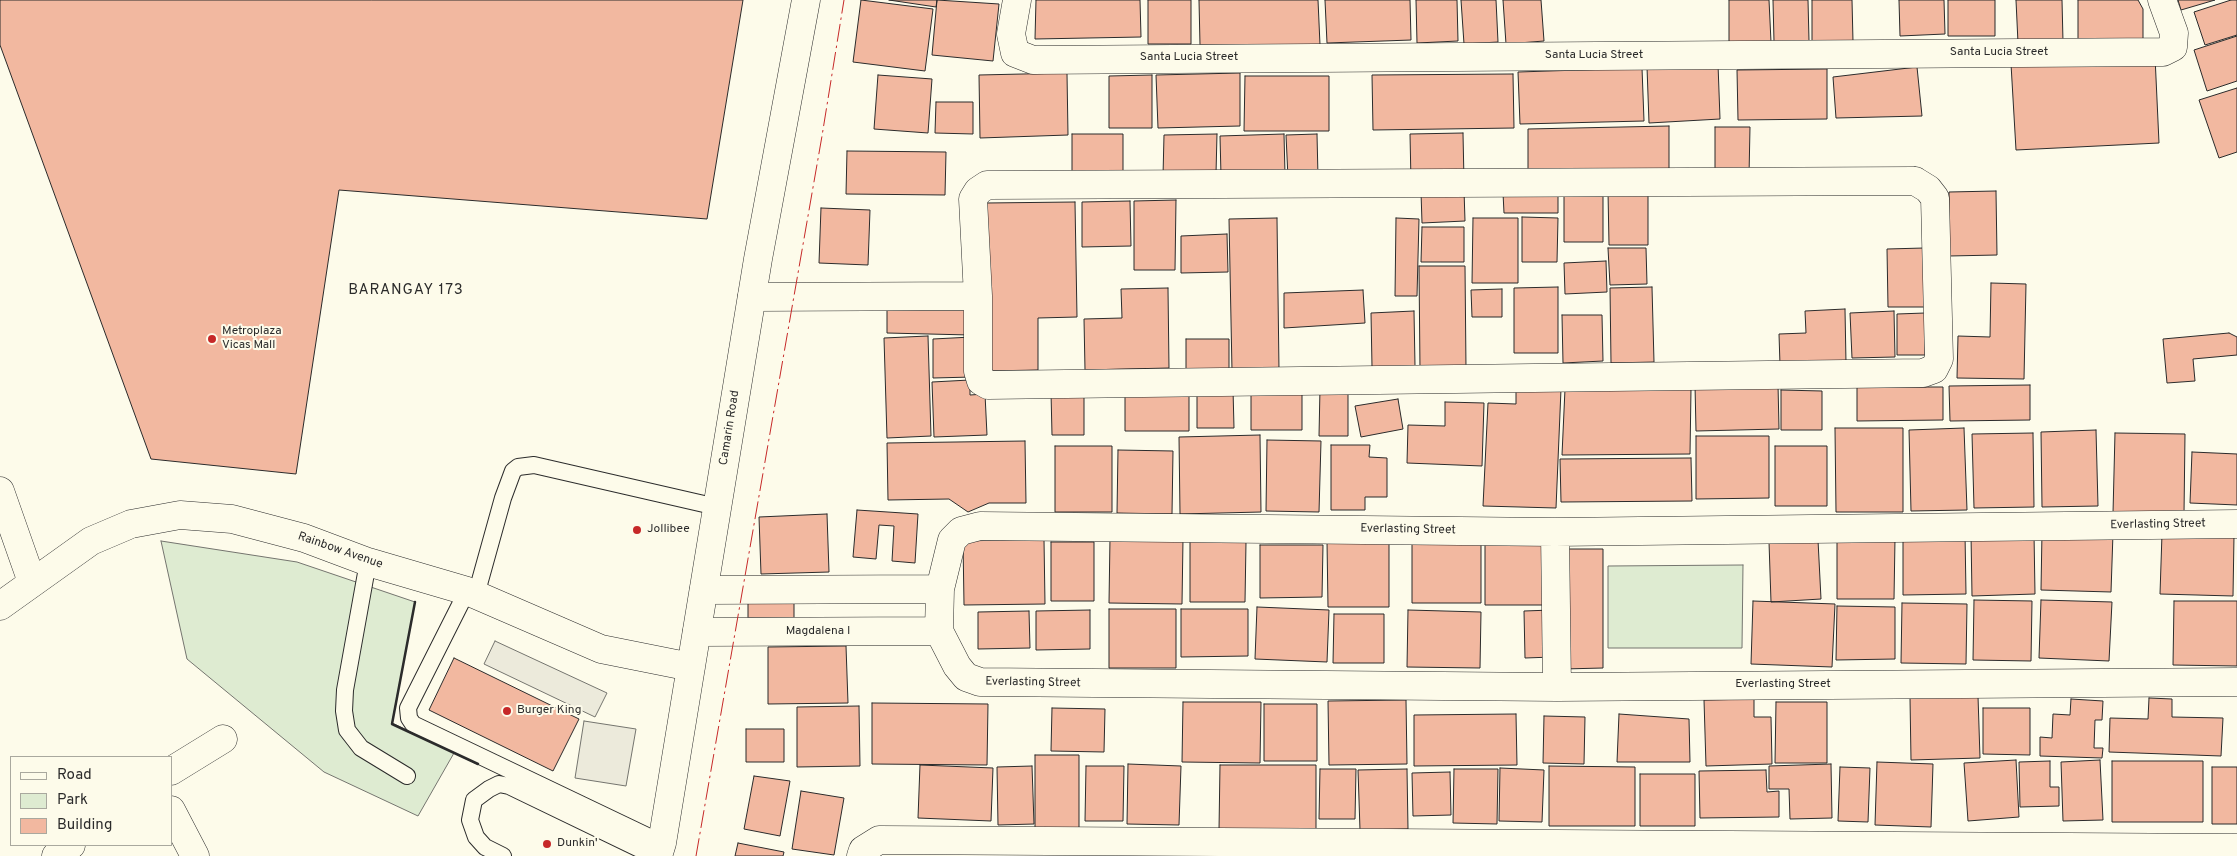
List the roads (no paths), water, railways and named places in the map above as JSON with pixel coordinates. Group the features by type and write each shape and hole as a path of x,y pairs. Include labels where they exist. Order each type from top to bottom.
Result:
{"street":[{"name":"Camarin Road","path":"658,851 691,667 752,297 806,0"},
{"name":"Santa Lucia Street","path":"1017,0 1011,34 1015,53 1033,60 2163,52 2173,47 2174,33 2162,0"},
{"path":"1915,181 1928,189 1935,198 1939,359 1934,369 1923,373 988,385 981,381 978,371 978,296 973,199 978,190 987,185 1915,181"},
{"path":"752,297 978,296"},
{"path":"0,491 32,582"},
{"name":"Rainbow Avenue","path":"0,606 91,541 131,524 180,515 232,519 304,538 368,562 472,593 601,649 691,667"},
{"name":"Everlasting Street","path":"2237,524 1555,532 980,526 961,531 952,540 940,589 939,631 957,666 966,677 980,682 1557,687 2237,682"},
{"path":"1555,532 1557,687"},
{"path":"704,590 940,589"},
{"name":"Magdalena I","path":"696,632 939,631"},
{"path":"172,770 223,739"},
{"path":"172,812 195,856"},
{"path":"862,853 879,840 1974,851 2130,851 2237,848"},
{"path":"56,856 70,846"}],"lane":[{"path":"658,851 413,724 409,718 408,708 472,593 503,498 513,472 518,467 534,465 717,507"},
{"path":"368,562 345,690 344,710 347,730 361,748 407,776"},
{"path":"503,856 485,847 476,837 470,820 474,800 499,784 509,786 658,851"}],"place":[{"name":"Metroplaza Vicas Mall","path":"212,339"},
{"name":"Jollibee","path":"637,530"},
{"name":"Burger King","path":"507,711"},
{"name":"Dunkin'","path":"547,844"}],"district":[{"name":"BARANGAY 173","path":"406,291"}]}
